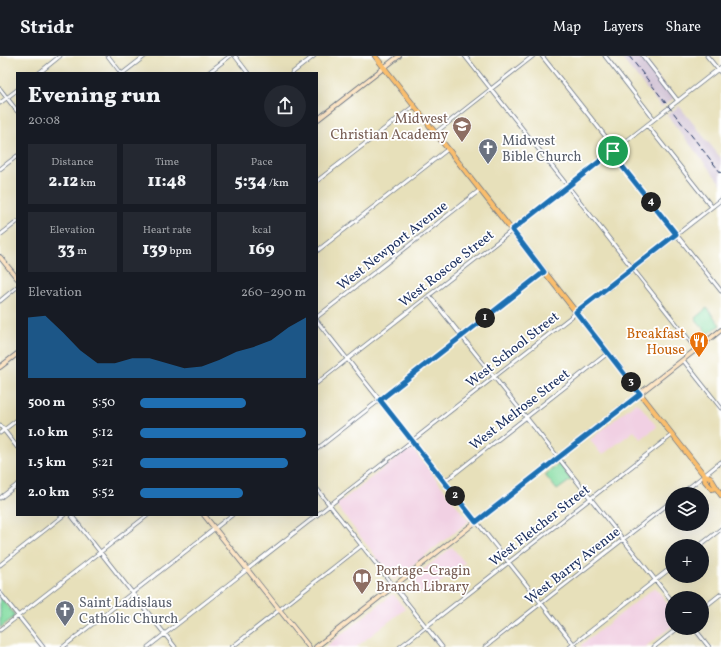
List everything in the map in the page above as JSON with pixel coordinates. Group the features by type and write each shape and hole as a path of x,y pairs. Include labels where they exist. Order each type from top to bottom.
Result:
{"main road":[{"path":"375,56 672,435 704,475 710,477 721,496"},
{"path":"318,119 399,56"},
{"path":"0,257 16,277"},
{"path":"316,647 721,330"},
{"path":"0,367 16,355"},
{"path":"205,516 309,647"}],"street":[{"path":"39,72 60,56"},
{"path":"108,56 121,72"},
{"path":"123,72 145,56"},
{"path":"209,72 230,56"},
{"path":"235,56 247,72"},
{"path":"293,72 314,56"},
{"path":"465,56 696,350"},
{"path":"435,132 533,56"},
{"path":"542,56 613,146 614,156 721,291"},
{"path":"605,56 654,119"},
{"path":"643,56 678,100"},
{"path":"707,56 719,68 721,73"},
{"name":"West Roscoe Street","path":"318,382 719,68"},
{"path":"0,89 16,110"},
{"path":"0,103 16,91"},
{"path":"318,180 414,106"},
{"path":"647,125 712,207"},
{"path":"318,250 448,149"},
{"path":"0,169 16,157"},
{"name":"West Newport Avenue","path":"318,316 480,190"},
{"name":"West School Street","path":"318,514 721,200"},
{"path":"0,235 16,223"},
{"path":"318,448 544,272"},
{"path":"0,301 16,288"},
{"path":"429,295 665,592"},
{"path":"318,322 574,646"},
{"name":"West Melrose Street","path":"444,482 608,353"},
{"path":"683,360 721,408"},
{"path":"0,433 16,421"},
{"path":"0,425 16,446"},
{"name":"West Fletcher Street","path":"400,647 672,435"},
{"path":"689,487 721,462"},
{"path":"0,498 16,486"},
{"path":"318,490 442,647"},
{"name":"West Barry Avenue","path":"485,647 665,506"},
{"path":"0,565 63,516"},
{"path":"72,516 175,647"},
{"path":"0,630 147,516"},
{"path":"63,647 231,516"},
{"name":"West School Street","path":"148,647 316,516"},
{"path":"708,539 721,529"},
{"path":"232,647 361,546"},
{"path":"570,647 574,646 665,572"},
{"path":"0,593 43,647"},
{"path":"709,603 721,594"},
{"path":"654,647 669,635"},
{"path":"700,635 709,647"}],"shaded area":[{"path":"620,56 641,56 674,98 661,107"},
{"path":"679,106 721,158 721,184 667,115"},
{"path":"635,403 639,404 657,427 641,439 634,431 602,455 590,440"},
{"path":"411,447 469,521 394,580 336,505"},
{"path":"452,547 465,563 423,596 410,580"},
{"path":"655,587 665,600 665,631 645,647 582,647 581,645"},
{"path":"393,594 405,609 356,647 325,647"}],"green space":[{"path":"707,308 720,325 708,334 695,318"},
{"path":"559,464 571,480 557,490 545,475"},
{"path":"0,597 14,614 14,617 0,628"}],"railway":[{"path":"629,56 721,173"}],"place":[{"name":"Midwest Christian Academy","path":"462,143"},
{"name":"Midwest Bible Church","path":"488,165"},
{"name":"Breakfast House","path":"699,358"},
{"name":"Portage-Cragin Branch Library","path":"362,595"},
{"name":"Saint Ladislaus Catholic Church","path":"65,627"}],"route":[{"path":"613,151 614,156 676,234 576,312 640,394 476,522 380,400 544,272 512,230 613,151"}]}
